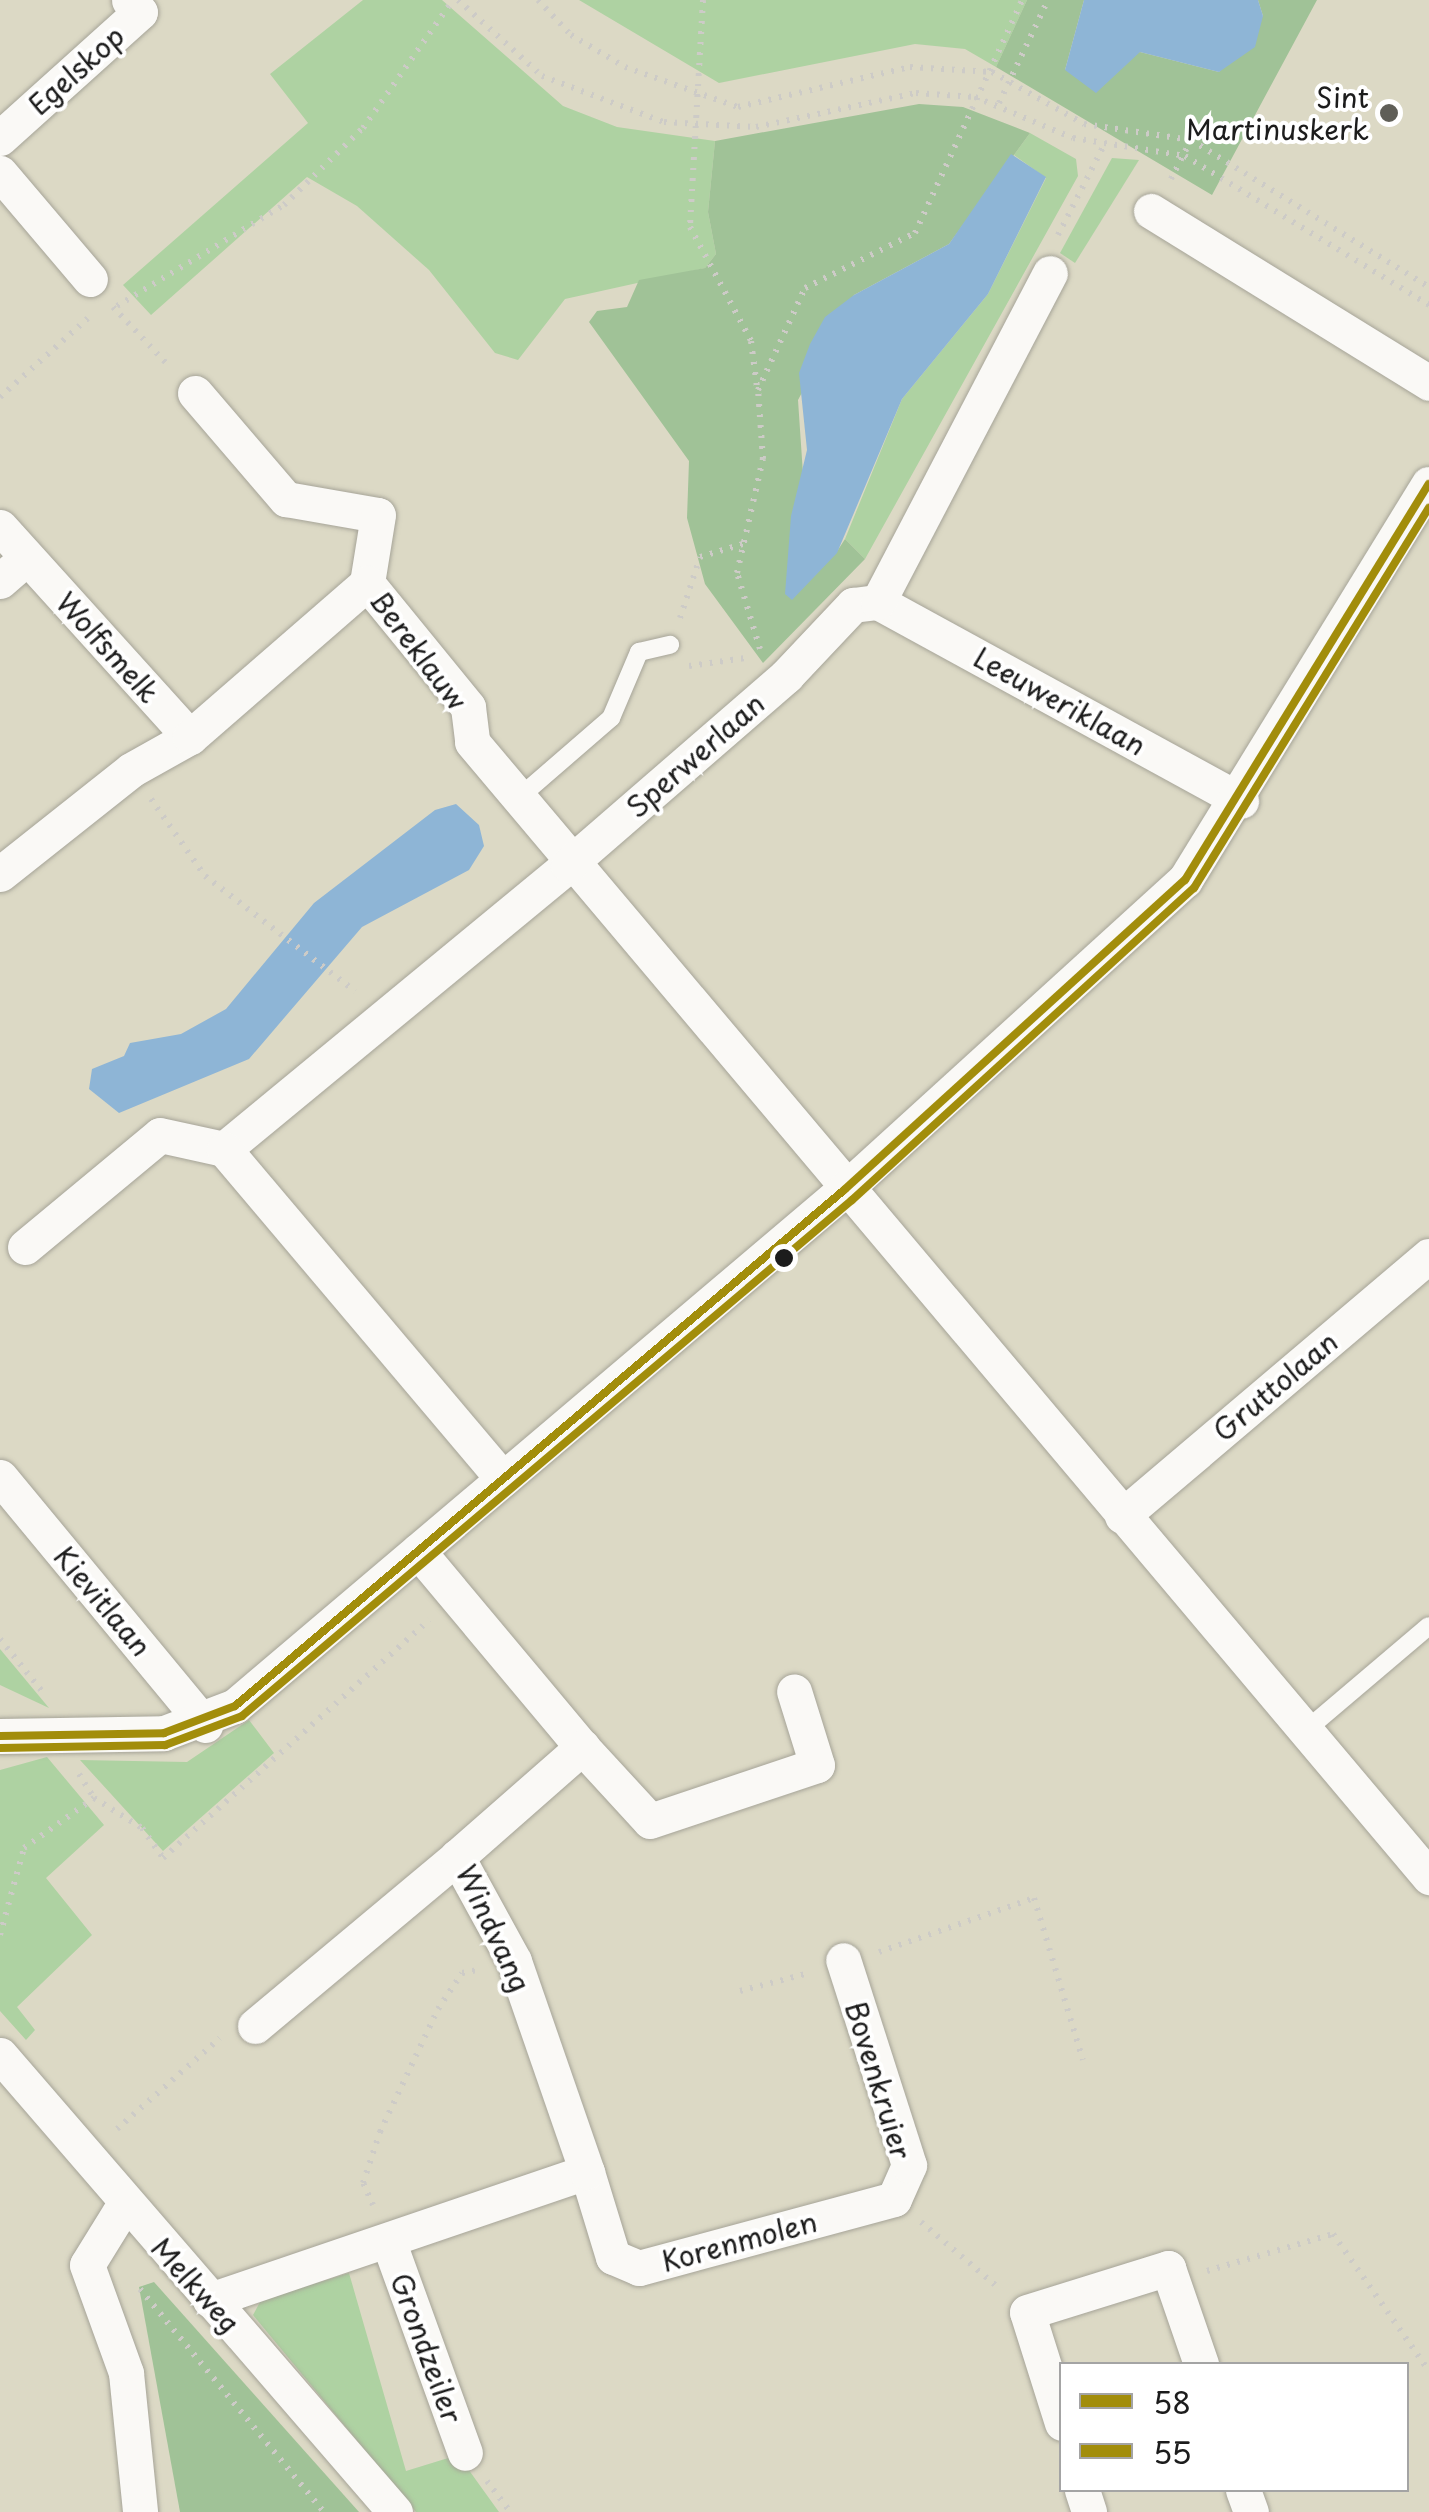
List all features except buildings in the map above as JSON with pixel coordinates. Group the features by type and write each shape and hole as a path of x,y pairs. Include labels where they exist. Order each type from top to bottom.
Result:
{"street":[{"name":"Egelskop","path":"0,138 140,12 130,0"},
{"path":"0,173 102,292"},
{"path":"1151,211 1429,383"},
{"path":"878,602 1050,274"},
{"name":"Bereklauw","path":"194,393 286,499 378,515 367,583 468,708 472,742 522,794 568,865 1429,1877"},
{"path":"0,1736 205,1725 844,1190 1185,880 1241,801 1429,484"},
{"name":"Wolfsmelk","path":"0,527 13,569 190,736"},
{"path":"0,874 131,770 190,736 367,583"},
{"name":"Leeuweriklaan","path":"878,602 1241,801"},
{"name":"Sperwerlaan","path":"224,1149 568,865 786,676 853,605 878,602"},
{"path":"25,1248 160,1134 224,1149 503,1478"},
{"name":"Gruttolaan","path":"1122,1516 1429,1256"},
{"name":"Kievitlaan","path":"0,1477 205,1725"},
{"path":"418,1550 582,1748 650,1821 818,1765 794,1691"},
{"name":"Windvang","path":"582,1748 457,1857 514,1961 586,2172"},
{"path":"255,2026 457,1857"},
{"name":"Bovenkruier","path":"844,1962 909,2165 894,2199"},
{"name":"Melkweg","path":"0,2055 124,2205 395,2512"},
{"path":"210,2300 389,2243 586,2172"},
{"name":"Korenmolen","path":"586,2172 613,2257 638,2268 894,2199"},
{"path":"124,2205 87,2265 126,2373 140,2512"},
{"name":"Grondzeiler","path":"389,2243 465,2453"},
{"path":"1059,2413 1027,2312 1168,2268 1200,2362"}],"lane":[{"path":"522,794 611,718 638,652 670,645"},
{"path":"1305,1731 1429,1626"}],"path":[{"path":"102,292 132,304 284,205 363,128 456,0 542,76 605,106 701,128 800,122 916,94 975,97 999,102 1105,143 1185,156 1429,306"},
{"path":"538,0 570,35 625,67 699,88 738,107 910,66 992,72 1084,124 1191,140 1429,288"},
{"path":"703,0 701,128 690,227 751,341 763,459 737,573 762,655 691,668 670,645 700,557 743,544"},
{"path":"758,390 805,288 914,233 975,97 992,72 1022,0"},
{"path":"999,102 1048,0"},
{"path":"1050,274 1049,252 1105,143"},
{"path":"102,292 194,393"},
{"path":"0,397 102,292"},
{"path":"149,796 205,876 339,977"},
{"path":"0,1934 24,1848 94,1798"},
{"path":"740,1991 844,1962 1034,1898 1084,2060"},
{"path":"389,2243 363,2184 380,2132 462,1974 514,1961"},
{"path":"86,2157 246,2014 255,2026"},
{"path":"894,2199 1027,2312"},
{"path":"1172,2281 1333,2234 1429,2371"},
{"path":"104,2240 324,2512"}],"green space":[{"path":"363,0 442,0 563,106 617,127 715,141 708,212 716,254 705,268 565,299 518,360 495,353 429,270 357,206 307,177 151,315 123,285 308,123 270,74"},
{"path":"579,0 1027,0 996,67 965,49 915,44 719,83"},
{"path":"1027,0 1084,0 1065,70 1140,52 1219,72 1263,16 1258,0 1317,0 1212,195 996,67"},
{"path":"919,104 963,107 1030,133 949,244 854,295 798,400 803,474 836,553 845,539 865,559 763,663 705,584 687,518 689,461 589,322 597,311 627,307 639,280 705,268 716,254 708,212 715,141"},
{"path":"1030,133 1076,159 1078,176 865,559 845,539 902,399 988,294 1046,178 1014,155"},
{"path":"1112,158 1139,160 1075,263 1060,253"},
{"path":"0,1649 49,1708 0,1685"},
{"path":"249,1720 274,1753 163,1851 80,1760 187,1762"},
{"path":"47,1757 104,1825 46,1878 92,1935 17,2007 35,2030 26,2040 0,2011 0,1770"},
{"path":"349,2273 406,2471 458,2455 499,2512 416,2512 253,2315 261,2300"},
{"path":"154,2282 359,2512 180,2512 139,2287"}],"water":[{"path":"1084,0 1258,0 1263,16 1255,47 1219,72 1140,52 1096,93 1065,70"},
{"path":"1011,154 1046,177 988,294 902,399 837,553 792,600 785,594 791,516 807,450 799,373 810,344 825,317 854,295 949,244"},
{"path":"456,804 479,825 484,846 469,870 362,927 249,1059 119,1113 89,1089 92,1069 124,1056 130,1043 181,1034 226,1009 314,903 435,810"}],"transit line":[{"name":"58","path":"0,1736 164,1733 235,1706 844,1190 1185,880 1429,484"},
{"name":"55","path":"0,1748 165,1745 242,1716 852,1200 1194,888 1429,508"}],"place":[{"name":"Sint Martinuskerk","path":"1389,113"}]}
